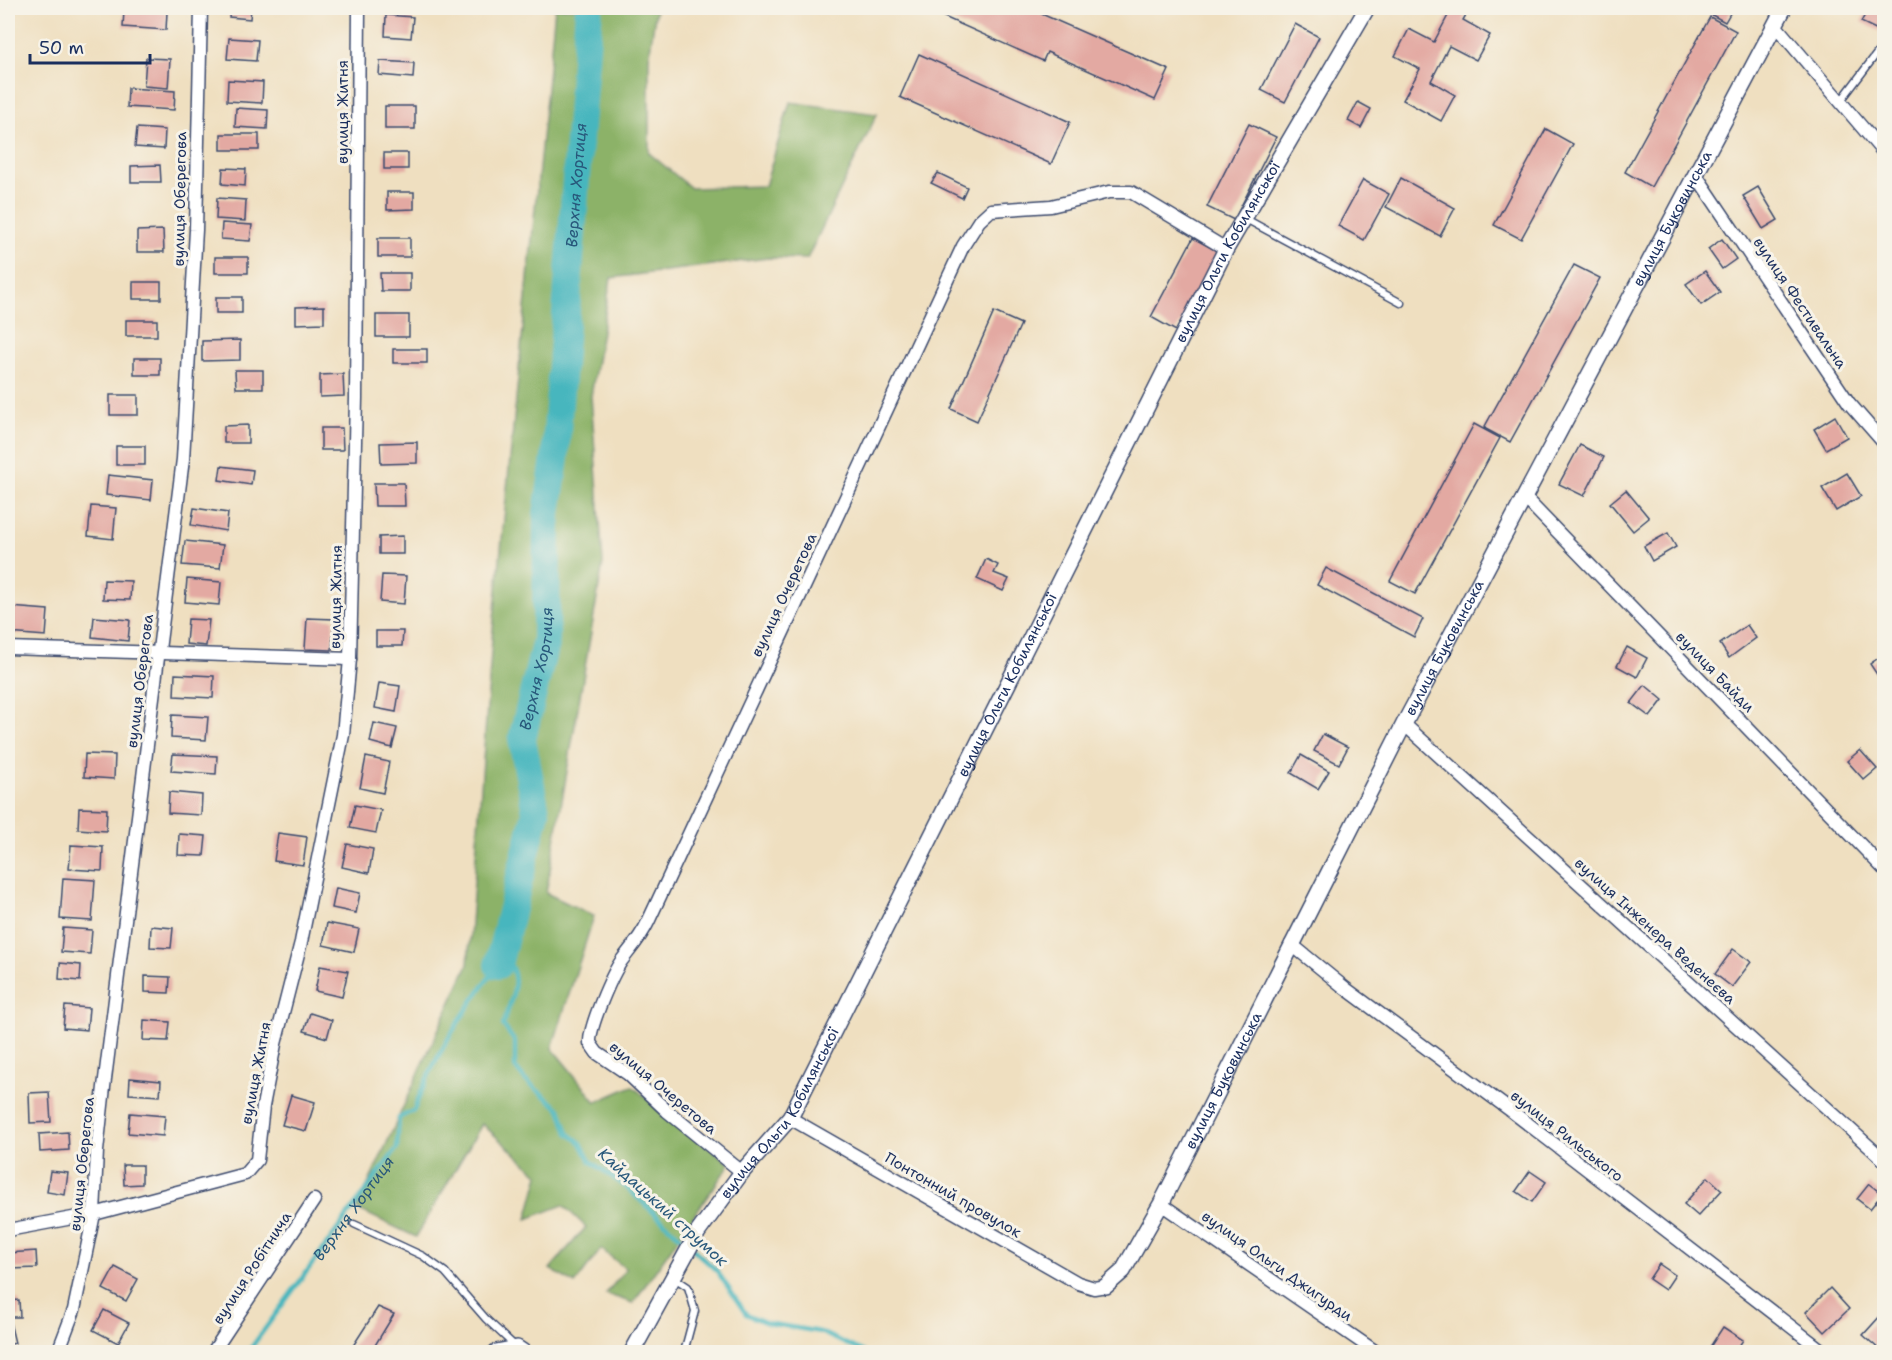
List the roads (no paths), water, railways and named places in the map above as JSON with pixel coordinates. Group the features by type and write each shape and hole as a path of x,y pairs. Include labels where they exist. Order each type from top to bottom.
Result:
{"street":[{"name":"вулиця Оберегова","path":"58,1353 74,1310 94,1214 98,1141 183,459 196,230 201,8"},
{"name":"вулиця Житня","path":"94,1214 245,1174 257,1161 263,1106 275,1044 338,769 350,659 356,398 359,8"},
{"name":"вулиця Ольги Кобилянської","path":"632,1353 698,1232 742,1172 790,1118 1226,249 1367,8"},
{"name":"вулиця Буковинська","path":"1106,1286 1124,1271 1161,1204 1404,724 1784,8"},
{"path":"1774,25 1884,153"},
{"name":"вулиця Фестивальна","path":"1696,176 1849,403 1884,443"},
{"name":"вулиця Очеретова","path":"742,1172 667,1111 628,1074 597,1053 590,1043 591,1030 621,961 636,945 653,912 963,246 979,221 991,210 1051,206 1109,192 1131,192 1226,249"},
{"name":"вулиця Байди","path":"1524,497 1884,869"},
{"path":"8,648 158,655 350,659"},
{"name":"вулиця Інженера Веденеєва","path":"1404,724 1884,1160"},
{"name":"вулиця Рильського","path":"1291,944 1345,988 1510,1110 1824,1353"},
{"name":"Понтонний провулок","path":"790,1118 1078,1283 1094,1288 1106,1286"},
{"name":"вулиця Робітнича","path":"213,1353 314,1200"},
{"name":"вулиця Ольги Джигурди","path":"1161,1204 1376,1353"},
{"path":"8,1230 94,1214"},
{"path":"496,1353 520,1350"}],"lane":[{"path":"1839,102 1884,44"},
{"path":"1244,218 1401,303"},
{"path":"354,1224 423,1256 445,1272 486,1319 520,1350"},
{"path":"676,1270 688,1287 695,1311 684,1353"}],"waterway":[{"name":"Верхня Хортиця","path":"498,965 536,812 522,739 546,640 547,514 555,458 589,8"},
{"name":"Кайдацький струмок","path":"501,954 509,962 515,979 503,1025 515,1042 515,1067 525,1080 560,1109 568,1133 581,1143 590,1161 626,1187 717,1271 746,1314 767,1323 820,1332 864,1352"},
{"name":"Верхня Хортиця","path":"248,1352 397,1148 399,1118 414,1110 430,1071 451,1034 498,965"}]}
